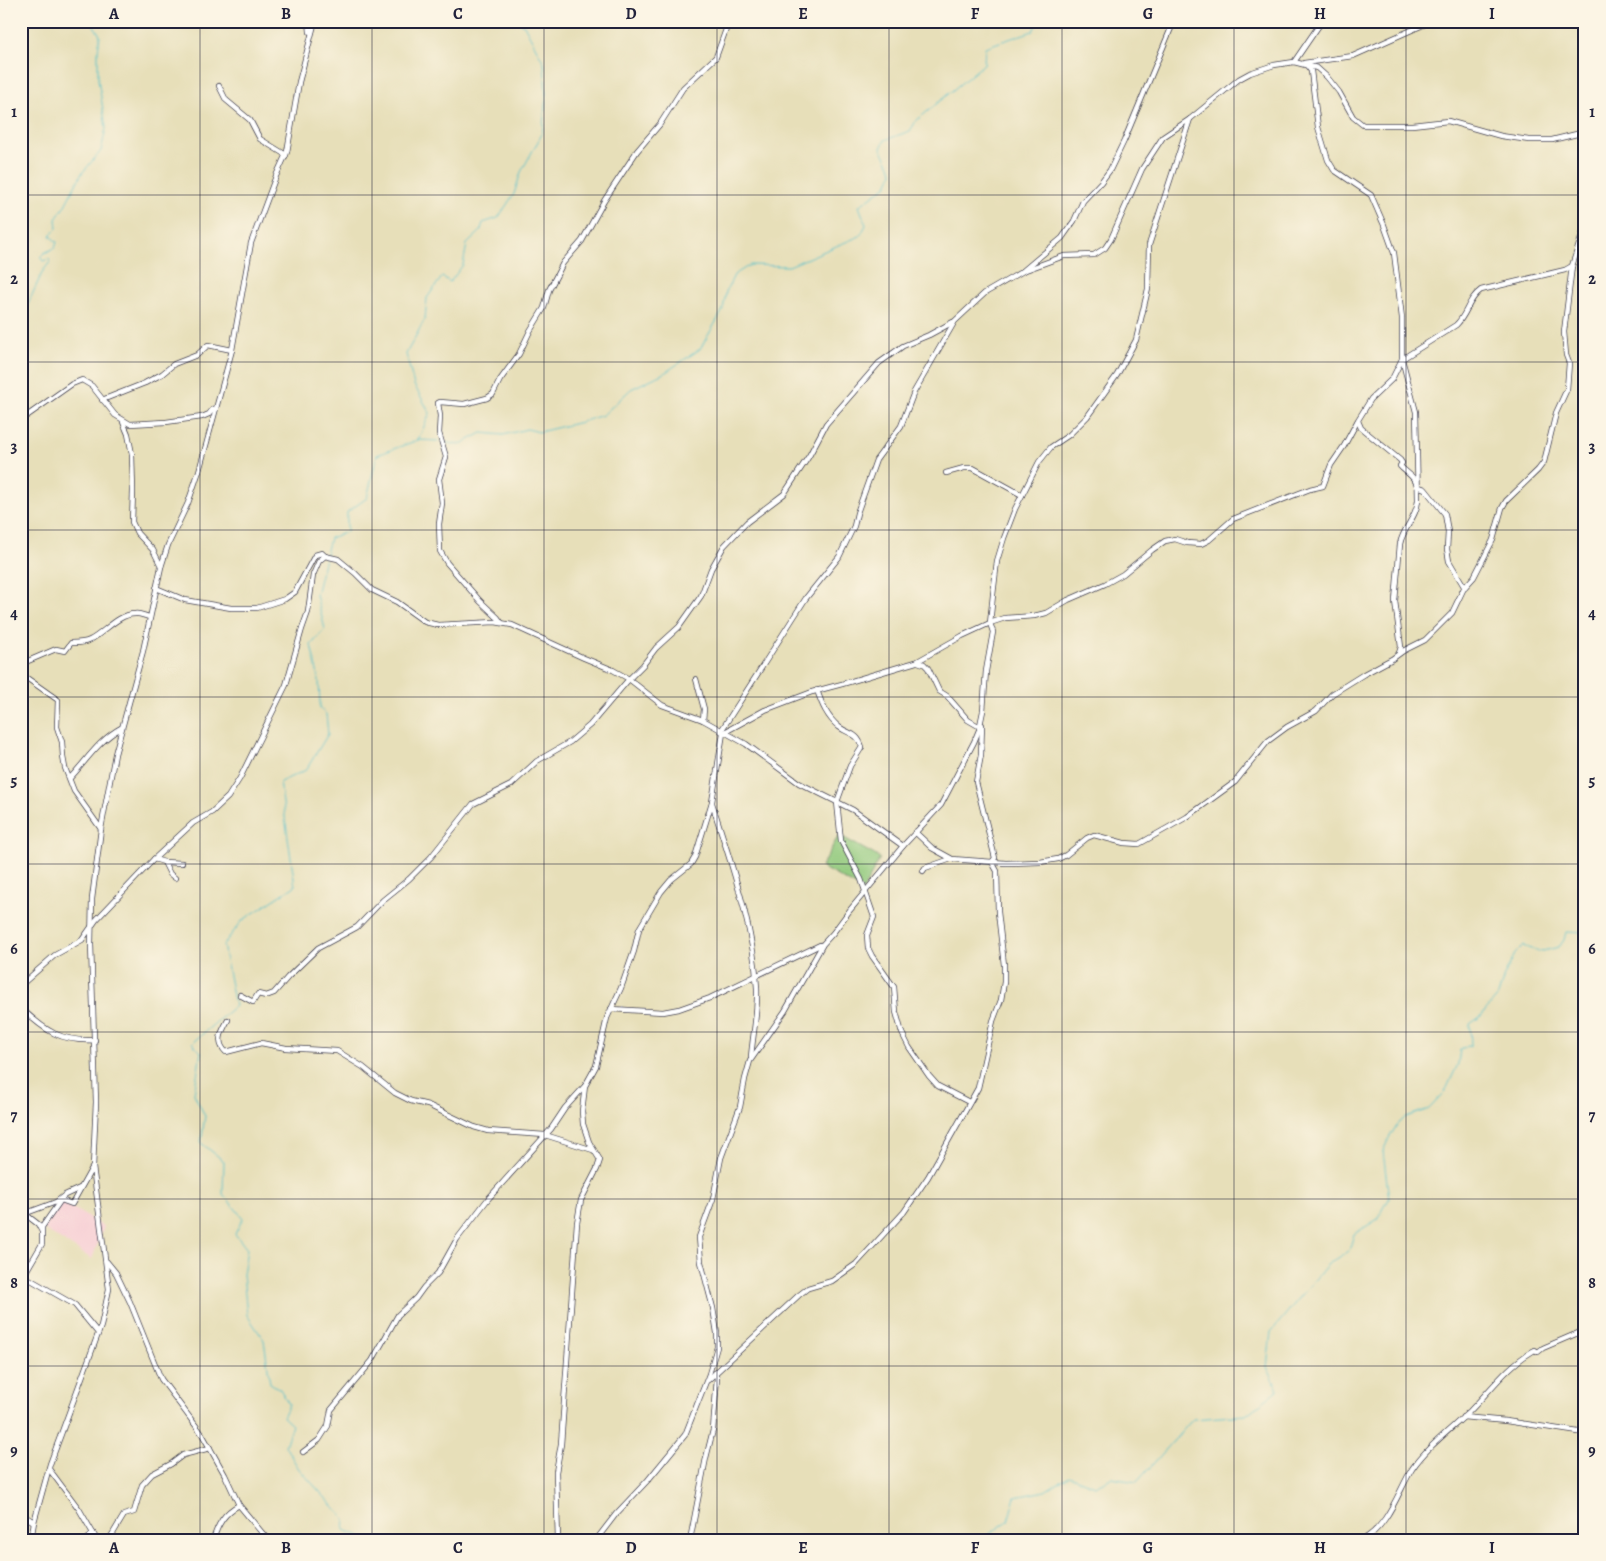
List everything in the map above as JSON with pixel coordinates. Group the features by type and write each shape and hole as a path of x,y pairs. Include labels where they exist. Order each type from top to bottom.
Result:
{"street":[{"path":"309,21 310,37"},
{"path":"31,1540 34,1522 49,1469 98,1333 110,1284 105,1260 102,1225 93,1179 96,1112 92,925 94,882 101,829 121,728 143,651 161,567 166,551 191,496 232,350 251,243 290,142 294,102 315,21"},
{"path":"501,622 480,601 447,563 440,552 439,524 442,503 440,479 446,457 439,434 440,416 438,402 464,404 487,398 493,394 500,380 519,354 544,308 549,290 564,264 582,242 604,200 637,151 660,124 683,88 716,57 728,21"},
{"path":"1023,271 1062,238 1074,220 1084,199 1102,182 1110,170 1124,142 1174,21"},
{"path":"1294,62 1322,21"},
{"path":"240,995 253,1002 258,994 266,996 272,994 318,948 355,929 384,900 409,879 431,857 473,804 511,785 537,761 574,739 590,725 656,648 674,632 692,610 705,589 711,569 724,546 747,522 784,494 809,456 826,424 879,363 903,346 929,335 954,321 985,293 1023,271 1064,256 1094,255 1105,248 1111,239 1142,170 1163,137 1190,119 1244,75 1294,62 1303,63 1353,56 1432,21"},
{"path":"1303,63 1311,71 1320,139 1328,160 1334,170 1371,195 1394,253 1401,307 1402,360 1416,412 1418,500 1417,510 1402,536 1400,544 1395,601 1401,647 1399,654"},
{"path":"1308,67 1316,68 1327,77 1339,92 1353,117 1363,125 1412,125 1448,121 1502,136 1529,140 1552,140 1585,132"},
{"path":"219,86 226,100 250,120 260,139 286,155"},
{"path":"750,1061 785,1011 823,944 834,933 864,892 945,799 980,727 993,632 990,623 996,573 1000,553 1015,509 1034,468 1059,440 1087,417 1117,375 1136,340 1148,289 1149,245 1190,119"},
{"path":"923,871 925,868 952,859 1019,863 1058,859 1087,838 1094,836 1131,844 1144,842 1187,817 1235,782 1265,744 1276,734 1316,711 1332,694 1425,640 1442,624 1452,614 1465,588 1474,577 1487,553 1506,501 1512,493 1542,466 1553,424 1568,383 1569,359 1566,354 1564,332 1572,266 1585,226"},
{"path":"722,732 765,710 816,690 917,662 962,636 990,623 1005,618 1031,616 1046,612 1120,576 1165,541 1174,539 1187,543 1201,544 1209,540 1236,517 1320,487 1325,483 1331,465 1371,399 1392,379 1402,360 1461,321 1472,297 1481,290 1565,270 1572,266"},
{"path":"303,1452 319,1440 328,1426 331,1410 372,1361 398,1315 438,1273 466,1227 495,1190 545,1135 565,1108 585,1086 596,1066 607,1018 616,1000 634,951 639,929 661,892 693,860 712,802 722,732 806,598 839,557 854,526 876,460 901,426 914,392 954,321"},
{"path":"102,400 135,388 160,375 174,364 196,355 208,344 232,350"},
{"path":"21,420 66,388 82,380 92,386 125,425 127,430 132,454 132,522 136,532 153,550 161,567"},
{"path":"119,419 130,424 166,422 205,416 215,406"},
{"path":"1358,420 1361,428 1400,460 1402,463 1400,466 1411,476 1417,486 1426,490 1445,514 1449,561 1465,588"},
{"path":"946,473 964,468 973,468 1022,495"},
{"path":"156,588 185,600 231,608 257,608 290,596 298,587 316,555 322,553 325,556 338,559 372,590 397,602 425,622 438,625 501,622 521,628 613,670 629,679 662,705 703,720 752,748 799,782 871,822 903,846"},
{"path":"21,985 55,955 82,940 92,925 154,859 193,824 222,803 240,778 286,685 308,612 313,575 319,561 325,556"},
{"path":"21,664 56,649 65,651 71,644 80,644 89,640 111,624 133,614 150,617"},
{"path":"917,662 922,662 928,668 939,691 946,695 968,720 980,727"},
{"path":"21,674 58,700 57,727 62,742 65,768 74,791 101,829"},
{"path":"696,679 704,709 703,720"},
{"path":"816,690 825,713 840,727 857,736 862,747 850,766 837,802 841,841 861,879 874,918 867,935 872,956 894,987 896,1012 904,1040 938,1086 969,1102"},
{"path":"706,1383 804,1291 832,1281 856,1264 890,1228 908,1207 928,1177 980,1084 993,1022 1001,1000 1004,982 998,912 997,871 992,862 994,858 976,780 981,755 982,717"},
{"path":"70,778 96,747 121,728"},
{"path":"596,1540 616,1514 648,1480 685,1435 706,1383 718,1333 701,1262 699,1237 713,1199 722,1154 740,1107 750,1061 756,1010 756,977 743,905 712,802"},
{"path":"915,832 930,846 952,859"},
{"path":"154,859 164,862 182,863"},
{"path":"164,862 170,874 175,878"},
{"path":"611,1008 653,1012 672,1010 710,998 823,944"},
{"path":"21,1008 43,1027 62,1038 95,1040"},
{"path":"228,1020 220,1036 223,1051 226,1052 260,1043 286,1048 337,1051 363,1067 395,1093 411,1101 428,1105 474,1127 488,1131 545,1135 593,1150"},
{"path":"558,1540 556,1469 561,1444 577,1223 581,1200 599,1165 599,1158 589,1142 582,1118 585,1086"},
{"path":"41,1231 61,1200 72,1204 93,1167"},
{"path":"23,1215 56,1202 65,1195 80,1188"},
{"path":"23,1215 38,1224 41,1231 42,1244 22,1278 75,1305 98,1333"},
{"path":"105,1260 119,1278 161,1379 210,1448 239,1505 268,1540"},
{"path":"1362,1540 1370,1538 1390,1510 1417,1463 1496,1381 1528,1354 1536,1350 1538,1352 1543,1348 1585,1330"},
{"path":"690,1540 713,1430 717,1378 715,1373"},
{"path":"1463,1417 1506,1421 1585,1433"},
{"path":"109,1540 124,1515 134,1512 141,1488 147,1479 183,1455 210,1448"},
{"path":"49,1469 79,1509 97,1540"},
{"path":"213,1540 222,1518 239,1505"},
{"path":"21,1514 34,1522"},
{"path":"87,1540 93,1533"}],"shaded area":[{"path":"61,1201 104,1227 92,1259 43,1229"}],"green space":[{"path":"839,835 880,858 863,890 821,867"}],"waterway":[{"path":"21,319 43,271 50,262 49,259 43,261 40,257 55,248 57,242 50,236 57,228 56,219 82,173 101,151 106,128 98,79 100,35 91,21"},
{"path":"326,554 330,538 347,532 347,512 367,498 377,455 418,440 430,413 414,385 406,354 425,319 427,298 442,277 450,282 463,265 467,244 480,232 483,223 498,218 514,194 521,172 542,134 546,97 544,63 524,25 516,21"},
{"path":"443,442 459,445 482,433 503,435 527,429 539,432 603,415 631,389 666,372 700,349 723,310 726,292 734,275 750,265 789,266 860,236 866,225 859,206 887,185 893,172 881,148 885,140 910,131 916,121 984,64 985,47 1033,31 1038,21"},
{"path":"418,440 439,441"},
{"path":"325,558 316,595 325,629 311,645 319,680 320,708 326,714 328,734 306,770 280,782 295,886 243,920 223,945 235,1006 192,1043 201,1052 194,1094 205,1116 201,1143 224,1161 223,1194 243,1218 235,1234 247,1249 243,1274 247,1315 264,1340 270,1383 280,1389 289,1404 283,1417 292,1425 285,1446 299,1469 345,1519 344,1530 367,1540"},
{"path":"981,1540 1008,1521 1015,1497 1045,1491 1069,1476 1095,1486 1111,1478 1137,1482 1193,1419 1246,1415 1278,1390 1267,1367 1271,1332 1327,1265 1349,1251 1354,1234 1378,1219 1389,1199 1383,1151 1397,1125 1406,1117 1429,1109 1445,1092 1458,1064 1460,1049 1471,1045 1470,1024 1480,1017 1498,996 1504,976 1515,954 1523,946 1539,952 1559,947 1564,940 1566,932 1585,933"}]}
